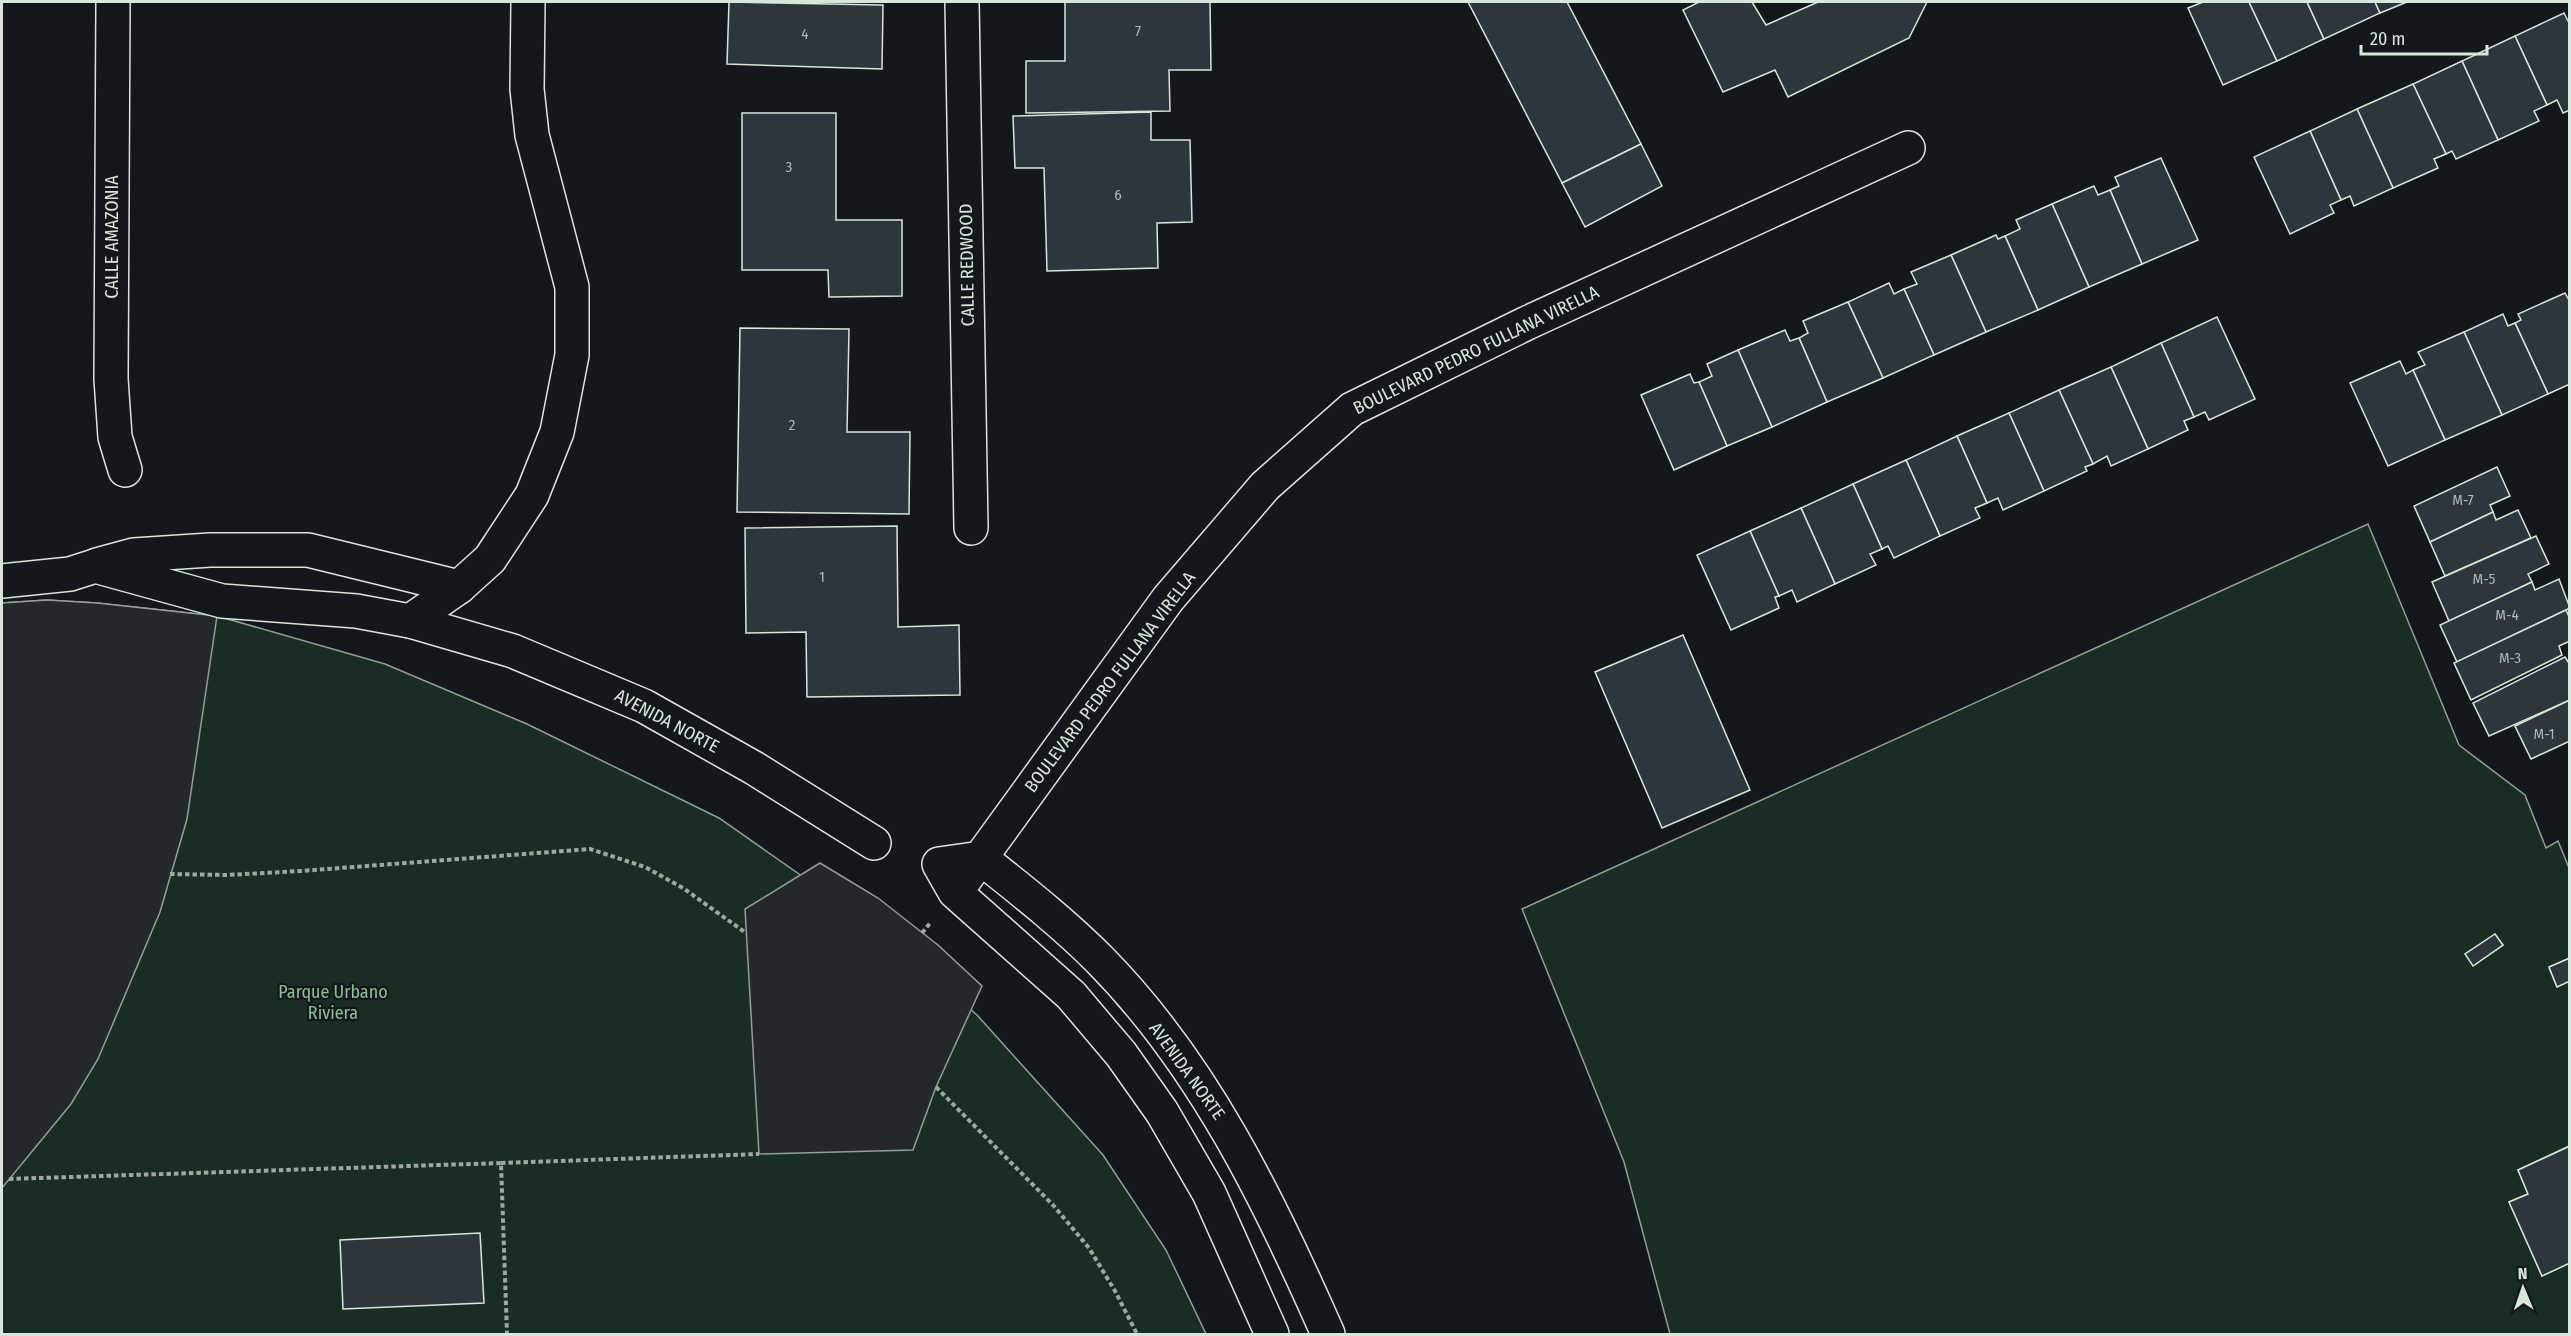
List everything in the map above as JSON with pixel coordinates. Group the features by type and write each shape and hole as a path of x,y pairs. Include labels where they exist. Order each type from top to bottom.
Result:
{"street":[{"name":"CALLE AMAZONIA","path":"113,2 111,379 115,437 125,470"},
{"path":"410,621 459,587 490,559 532,495 557,432 572,355 572,287 531,124 527,89 528,2"},
{"name":"CALLE REDWOOD","path":"962,2 971,528"},
{"name":"BOULEVARD PEDRO FULLANA VIRELLA","path":"955,892 1168,599 1264,486 1352,408 1537,318 1908,148"},
{"path":"2,581 70,574 134,555 210,550 308,550 459,587"},
{"name":"AVENIDA NORTE","path":"96,566 222,601 356,611 410,621 513,651 645,706 754,768 874,843"},
{"path":"981,858 939,864 955,892 1071,995 1120,1054 1162,1112 1209,1193 1272,1335"},
{"name":"AVENIDA NORTE","path":"981,858 1043,908 1099,959 1165,1036 1223,1119 1286,1239 1328,1335"}],"path":[{"path":"170,874 227,875 301,871 590,849 645,867 683,888 746,933"},
{"path":"936,1087 1053,1204 1089,1248 1115,1291 1137,1335"},
{"path":"9,1179 759,1154"},
{"path":"501,1163 507,1335"}],"green space":[{"path":"2368,524 2459,745 2525,795 2546,848 2558,841 2569,868 2569,958 2549,968 2557,987 2569,981 2569,1146 2518,1170 2528,1194 2509,1202 2542,1276 2569,1263 2569,1334 1670,1334 1624,1162 1522,909","holes":["2495,935 2503,945 2473,966"]},
{"name":"Parque Urbano Riviera","path":"47,600 217,616 385,664 527,724 719,818 869,923 977,1015 1103,1155 1166,1250 1206,1334 2,1334 2,603"}],"shaded area":[{"path":"47,600 217,616 187,819 160,912 98,1059 71,1104 2,1188 2,603"},
{"path":"820,863 878,898 938,945 982,986 936,1087 913,1150 759,1154 745,909"}],"building":[{"path":"729,2 883,5 882,69 727,64"},
{"path":"1065,2 1210,2 1211,70 1169,70 1170,111 1026,113 1026,61 1065,61"},
{"path":"1468,2 1567,2 1641,144 1562,183"},
{"path":"1699,2 1752,2 1766,25 1818,2 1927,2 1909,38 1788,97 1775,70 1723,92 1683,10"},
{"path":"2203,2 2249,2 2277,61 2223,85 2188,8"},
{"path":"2249,2 2307,2 2324,39 2277,61"},
{"path":"2307,2 2375,2 2380,13 2324,39"},
{"path":"2375,2 2407,2 2380,13"},
{"path":"2564,13 2570,25 2570,110 2563,113 2557,100 2547,105 2515,36"},
{"path":"2515,36 2547,105 2534,111 2539,121 2498,140 2462,61"},
{"path":"2462,61 2498,140 2456,159 2452,151 2446,154 2413,84"},
{"path":"2413,84 2446,154 2434,159 2438,168 2393,188 2357,109"},
{"path":"2357,109 2393,188 2354,206 2350,196 2341,200 2310,131"},
{"path":"1151,112 1151,140 1190,140 1192,222 1157,223 1158,268 1047,271 1044,168 1015,168 1013,116"},
{"path":"742,113 836,113 836,220 902,220 902,296 829,297 828,270 742,270"},
{"path":"2310,131 2341,200 2330,205 2334,213 2290,234 2254,157"},
{"path":"1641,144 1662,186 1585,227 1562,183"},
{"path":"2161,158 2198,240 2142,264 2110,190 2119,186 2115,177"},
{"path":"2094,186 2098,195 2110,190 2142,264 2089,287 2052,204"},
{"path":"2052,204 2089,287 2038,310 2005,236 2020,229 2016,220"},
{"path":"1996,235 1998,239 2005,236 2038,310 1986,332 1951,255"},
{"path":"1951,255 1986,332 1934,355 1904,289 1917,284 1911,272"},
{"path":"1889,283 1894,294 1904,289 1934,355 1883,378 1848,302"},
{"path":"2565,293 2570,302 2570,384 2548,394 2515,323 2521,320 2518,314"},
{"path":"1848,302 1883,378 1827,402 1799,338 1808,333 1803,321"},
{"path":"2503,314 2508,326 2515,323 2548,394 2502,415 2464,332"},
{"path":"2217,317 2255,399 2209,420 2205,412 2194,417 2161,343"},
{"path":"740,328 849,329 847,432 910,432 909,514 737,512"},
{"path":"1785,330 1790,341 1799,338 1827,402 1772,427 1738,350"},
{"path":"2464,332 2502,415 2445,440 2413,370 2425,365 2418,352"},
{"path":"2161,343 2194,417 2184,421 2188,430 2148,449 2111,367"},
{"path":"1738,350 1772,427 1727,446 1699,382 1712,376 1707,364"},
{"path":"2400,361 2406,374 2413,370 2445,440 2388,466 2350,383"},
{"path":"2111,367 2148,449 2111,466 2107,456 2093,464 2059,390"},
{"path":"1690,374 1694,383 1699,382 1727,446 1674,470 1641,395"},
{"path":"2059,390 2093,464 2085,467 2087,471 2044,491 2009,413"},
{"path":"2009,413 2044,491 2003,510 1998,498 1987,503 1957,436"},
{"path":"1957,436 1987,503 1975,508 1980,518 1940,536 1906,460"},
{"path":"1906,460 1940,536 1894,558 1888,546 1882,549 1853,484"},
{"path":"2497,467 2510,496 2490,505 2493,512 2430,542 2414,506"},
{"path":"1853,484 1882,549 1870,554 1876,565 1835,584 1801,508"},
{"path":"1801,508 1835,584 1797,602 1792,590 1779,596 1750,531"},
{"path":"2518,510 2531,538 2445,576 2430,542 2493,512 2496,520"},
{"path":"897,526 898,627 959,625 960,695 807,697 806,632 746,633 745,528"},
{"path":"1750,531 1779,596 1775,597 1779,608 1731,630 1697,555"},
{"path":"2536,536 2549,564 2528,574 2532,582 2449,621 2432,582"},
{"path":"2559,579 2570,608 2457,662 2440,625 2532,582 2535,590"},
{"path":"2566,610 2570,619 2570,641 2559,646 2562,655 2471,700 2454,663"},
{"path":"1683,635 1750,790 1662,828 1595,672"},
{"path":"2565,657 2570,665 2570,700 2489,736 2473,703"},
{"path":"2570,700 2570,741 2531,759 2515,726"},
{"path":"2495,934 2503,945 2473,966 2465,954"},
{"path":"2570,958 2570,981 2557,987 2549,967"},
{"path":"2570,1146 2570,1263 2542,1276 2509,1202 2528,1194 2518,1170"},
{"path":"480,1233 484,1303 343,1309 340,1240"}]}
